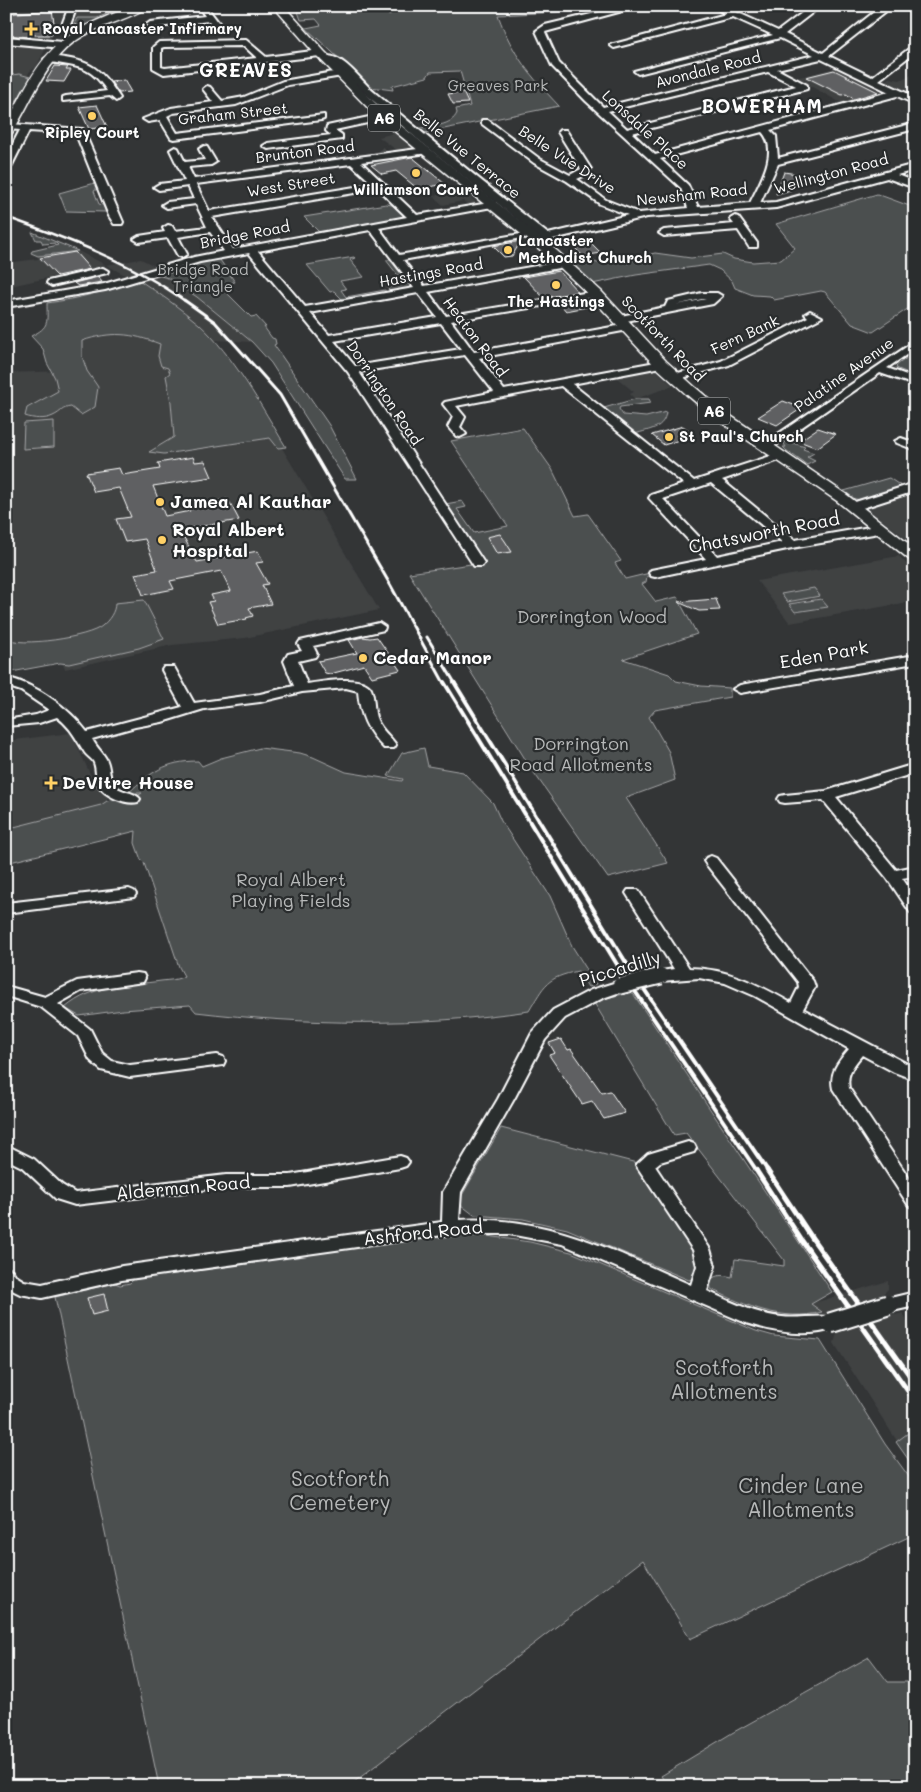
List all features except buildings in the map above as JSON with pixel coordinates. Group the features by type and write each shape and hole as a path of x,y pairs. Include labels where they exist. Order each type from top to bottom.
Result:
{"main road":[{"path":"8,130 48,59 63,45 84,32 143,6"},
{"name":"A6","path":"278,6 322,56 383,117 492,204"},
{"name":"Scotforth Road","path":"492,204 537,237 625,323 661,364 718,414 853,507 913,553"}],"street":[{"path":"73,6 66,26 84,32"},
{"path":"202,6 218,27"},
{"name":"Lonsdale Place","path":"637,6 540,31 555,64 589,100 685,187 694,210"},
{"path":"716,6 915,101"},
{"path":"638,71 779,35 817,6"},
{"name":"Avondale Road","path":"601,110 822,56 830,53 882,10"},
{"path":"614,45 735,14"},
{"path":"150,25 212,18"},
{"path":"6,40 63,45"},
{"path":"265,60 246,43 162,44 157,47 157,68 164,71 322,56"},
{"path":"871,81 886,72 915,46"},
{"name":"Belle Vue Terrace","path":"322,56 337,60 365,89 537,237"},
{"path":"48,59 84,64 91,67 100,74 114,96 66,99"},
{"path":"625,132 804,87 770,69"},
{"path":"148,119 247,100 297,80 340,74"},
{"path":"207,89 220,104"},
{"path":"654,158 896,93"},
{"name":"Graham Street","path":"163,115 174,136 322,117"},
{"path":"249,116 279,163"},
{"path":"268,146 339,137 330,131 330,128 383,117"},
{"name":"Belle Vue Drive","path":"485,122 537,162 570,179 603,202 636,216"},
{"path":"764,129 771,136 774,162 915,126"},
{"path":"6,167 26,128"},
{"path":"8,130 26,128 71,129 82,132 118,222"},
{"path":"563,132 586,169 583,173 570,179"},
{"path":"182,165 211,162 204,149"},
{"path":"175,150 213,229 230,253"},
{"name":"Brunton Road","path":"159,187 279,163 354,161 381,151 424,151"},
{"path":"354,161 415,219"},
{"name":"Newsham Road","path":"397,258 537,237 636,216 754,206 774,162"},
{"name":"Wellington Road","path":"754,206 776,205 915,167"},
{"path":"888,175 915,185"},
{"name":"West Street","path":"206,214 380,186"},
{"path":"166,205 199,201"},
{"name":"Bridge Road","path":"6,304 105,287 198,259 492,204"},
{"path":"728,208 753,245"},
{"name":"Heaton Road","path":"373,226 500,393"},
{"path":"664,233 740,227"},
{"path":"140,238 170,231 213,229"},
{"path":"170,231 182,254"},
{"name":"Dorrington Road","path":"252,250 352,370 478,564"},
{"name":"Hastings Road","path":"303,311 564,264"},
{"path":"70,293 57,282 103,271"},
{"path":"327,339 596,294"},
{"path":"352,370 469,353 625,323 668,309"},
{"name":"Fern Bank","path":"675,377 725,364 817,317 810,314"},
{"name":"Palatine Avenue","path":"766,447 915,344"},
{"path":"460,434 454,427 459,417 444,404 661,364"},
{"path":"879,370 915,382"},
{"path":"563,382 693,486"},
{"path":"901,441 915,447"},
{"path":"714,560 655,498 715,480 781,456"},
{"path":"715,480 792,544"},
{"path":"853,507 915,487"},
{"name":"Chatsworth Road","path":"655,573 792,544 881,529"},
{"path":"302,688 291,661 293,658 310,654 305,644 379,627"},
{"name":"Eden Park","path":"740,689 915,659"},
{"path":"169,670 190,708"},
{"path":"6,680 26,688 71,720 84,737 91,752 100,760 105,783 118,794 134,799"},
{"path":"84,737 213,703 260,698 302,688 346,684 360,686 365,690 369,721 379,736 389,744"},
{"path":"10,723 39,719 59,711"},
{"path":"785,799 827,795 915,768"},
{"path":"827,795 892,876 915,909"},
{"path":"711,861 804,981 807,987 794,1011"},
{"path":"892,876 915,871"},
{"path":"6,908 107,890 130,894"},
{"path":"633,893 684,972"},
{"name":"Piccadilly","path":"450,1227 452,1192 506,1100 538,1037 548,1023 559,1014 597,994 620,986 684,972 707,973 732,979 915,1074"},
{"path":"47,1003 77,986 137,978"},
{"path":"6,991 47,1003 84,1034 96,1056 107,1066 130,1071 161,1060 217,1061"},
{"path":"860,1047 840,1072 838,1080 841,1089 915,1201"},
{"path":"688,1148 654,1158 645,1165 701,1249 706,1266 697,1295"},
{"name":"Alderman Road","path":"6,1152 27,1163 48,1180 60,1194 66,1198 75,1199 226,1181 290,1181 377,1172 400,1162"},
{"name":"Ashford Road","path":"9,1284 28,1290 42,1291 131,1271 450,1227 491,1225 553,1235 752,1318 766,1322 800,1326 830,1323 888,1305 915,1299"}],"shaded area":[{"name":"Royal Lancaster Infirmary","path":"6,6 126,6 97,18 74,19 59,23 36,67 29,72 28,75 30,77 13,109 9,111 12,111 6,121"},
{"path":"835,68 884,93 843,104 796,78"},
{"path":"910,75 915,76 913,95 883,82 889,78 900,80"},
{"path":"394,133 415,150 399,152 379,137"},
{"path":"462,190 478,204 469,205 463,201 443,205 433,196"},
{"path":"78,251 106,265 6,287 6,274 10,273 6,263 38,259 38,256"},
{"name":"Jamea Al Kauthar","path":"141,259 159,268 152,272 168,278 197,297 252,342 214,340 249,393 379,610 245,638 172,645 65,669 62,663 6,671 6,373 66,371 96,307 85,295 145,278 139,275 129,277 106,265"},
{"path":"655,369 673,386 635,399 630,394 634,392 616,377"},
{"path":"915,493 915,545 865,507"},
{"path":"899,556 915,573 915,601 790,623 757,581"},
{"name":"DeVitre House","path":"71,733 92,778 108,795 107,801 101,805 6,829 6,741"},
{"path":"888,1281 888,1289 881,1296 895,1315 903,1313 915,1338 915,1469 834,1343 837,1334 822,1312 810,1304"}],"green space":[{"path":"126,6 133,6 94,23 86,25 74,24 77,18 97,18"},
{"name":"Greaves Park","path":"296,6 386,6 389,9 389,16 393,9 413,6 507,6 513,8 520,6 569,6 573,8 556,12 498,15 516,54 559,106 419,134 420,128 436,126 451,121 457,113 456,109 470,106 460,71 430,72 427,77 392,86 393,90 370,87 306,28 321,25 316,19 301,20"},
{"path":"19,74 30,77 22,94 6,112 6,76"},
{"path":"95,183 97,189 94,191 99,204 103,205 106,212 66,211 59,193"},
{"path":"877,194 915,208 915,304 873,332 852,324 825,292 821,291 774,300 770,296 753,295 735,288 732,281 720,270 709,265 636,275 592,284 568,262 584,258 597,263 609,261 629,263 638,257 655,253 691,258 723,254 734,259 753,262 781,260 795,248 776,224"},
{"path":"386,204 392,205 403,215 399,219 320,233 304,217"},
{"path":"32,232 78,251 38,256 31,253 32,251 58,245 56,243 43,244 41,240 36,240"},
{"path":"354,257 350,260 364,277 340,281 346,289 341,290 346,297 385,290 386,293 343,300 334,291 330,292 307,265"},
{"name":"Bridge Road Triangle","path":"223,258 220,260 235,282 222,284 224,290 251,317 256,316 266,327 264,327 272,338 275,339 276,344 274,345 329,425 357,479 345,479 271,363 252,342 197,297 168,278 157,275 194,262"},
{"path":"386,260 390,260 413,288 390,292 387,287 399,285 394,279 400,278"},
{"path":"139,280 185,312 212,337 246,382 286,447 278,448 270,438 164,454 149,452 174,437 171,402 166,376 170,373 168,368 161,366 158,356 160,344 140,337 112,335 82,341 82,356 87,371 98,387 95,407 81,415 71,407 65,408 56,415 47,418 25,416 27,408 58,391 55,378 47,363 43,349 31,336 42,330 46,323 47,303 93,294"},
{"path":"915,352 915,376 896,368 897,365"},
{"path":"635,399 649,399 651,403 620,407 619,409 623,415 646,417 666,412 665,418 659,425 635,434 604,408"},
{"path":"54,421 54,447 23,449 24,423"},
{"path":"523,428 552,469 575,516 588,514 621,561 615,563 625,579 654,572 655,574 647,576 646,582 642,584 656,602 677,597 697,634 623,659 669,674 676,681 701,686 730,688 730,697 655,710 649,717 669,752 675,780 626,798 668,863 608,878 532,770 409,573 478,563 440,505 462,501 466,507 457,509 474,533 508,526 451,441"},
{"path":"787,441 805,447 803,449 814,453 807,457 815,461 807,465 787,451 783,447 786,447 784,444"},
{"path":"889,478 904,488 862,500 855,499 844,491"},
{"path":"814,588 820,596 787,602 781,594"},
{"path":"821,599 828,607 795,612 789,604"},
{"path":"144,600 164,639 139,648 69,664 60,663 6,673 6,638 25,642 54,640 84,634 105,624 113,613 115,603"},
{"name":"Royal Albert Playing Fields","path":"260,748 300,753 346,772 402,781 403,779 388,776 402,753 424,748 428,766 463,772 493,803 501,821 550,896 572,946 596,984 588,987 578,971 559,976 543,988 529,1011 446,1020 404,1022 279,1020 196,1012 190,1005 123,1010 79,1016 65,1008 87,994 99,990 123,985 173,980 184,976 179,967 144,863 141,860 135,843 136,831 6,863 6,829 101,805 107,801 139,795 142,793 128,793 144,779 160,769 177,763 198,761 202,766 221,758"},
{"path":"632,992 832,1292 811,1304 822,1312 807,1315 779,1314 751,1306 711,1289 710,1280 713,1278 720,1276 732,1277 735,1259 784,1266 784,1260 686,1133 674,1135 593,1001"},
{"path":"501,1128 637,1163 698,1256 697,1277 689,1280 567,1229 523,1219 474,1215 461,1205 461,1197"},
{"name":"Scotforth Cemetery","path":"487,1236 530,1242 571,1252 756,1331 774,1336 820,1340 885,1444 915,1485 915,1534 690,1639 643,1560 349,1786 159,1786 55,1297 115,1283 120,1285 130,1283 133,1280 174,1271 436,1237"},
{"path":"915,1428 915,1469 896,1442"},
{"path":"869,1657 888,1682 909,1682 915,1690 915,1786 668,1786 661,1776 732,1733"}],"tunnel":[{"path":"380,150 383,153"}],"railway":[{"path":"6,217 76,243 121,263 185,301"},
{"path":"184,300 215,322 280,395 391,586 444,683"},
{"path":"427,637 455,683"},
{"path":"444,682 618,966 757,1171"},
{"path":"454,682 627,964 768,1171"},
{"path":"756,1170 802,1241 915,1401"},
{"path":"767,1170 812,1238 915,1383"}],"place":[{"name":"Royal Lancaster Infirmary","path":"31,29"},
{"name":"Ripley Court","path":"92,116"},
{"name":"Williamson Court","path":"416,173"},
{"name":"Lancaster Methodist Church","path":"508,250"},
{"name":"The Hastings","path":"556,285"},
{"name":"St Paul's Church","path":"669,437"},
{"name":"Jamea Al Kauthar","path":"160,502"},
{"name":"Royal Albert Hospital","path":"162,540"},
{"name":"Cedar Manor","path":"363,658"},
{"name":"DeVitre House","path":"51,783"}],"district":[{"name":"GREAVES","path":"246,70"},
{"name":"BOWERHAM","path":"762,106"}],"park label":[{"name":"Dorrington Wood","path":"592,617"},
{"name":"Dorrington Road Allotments","path":"581,754"},
{"name":"Scotforth Allotments","path":"724,1380"},
{"name":"Cinder Lane Allotments","path":"801,1498"}]}
